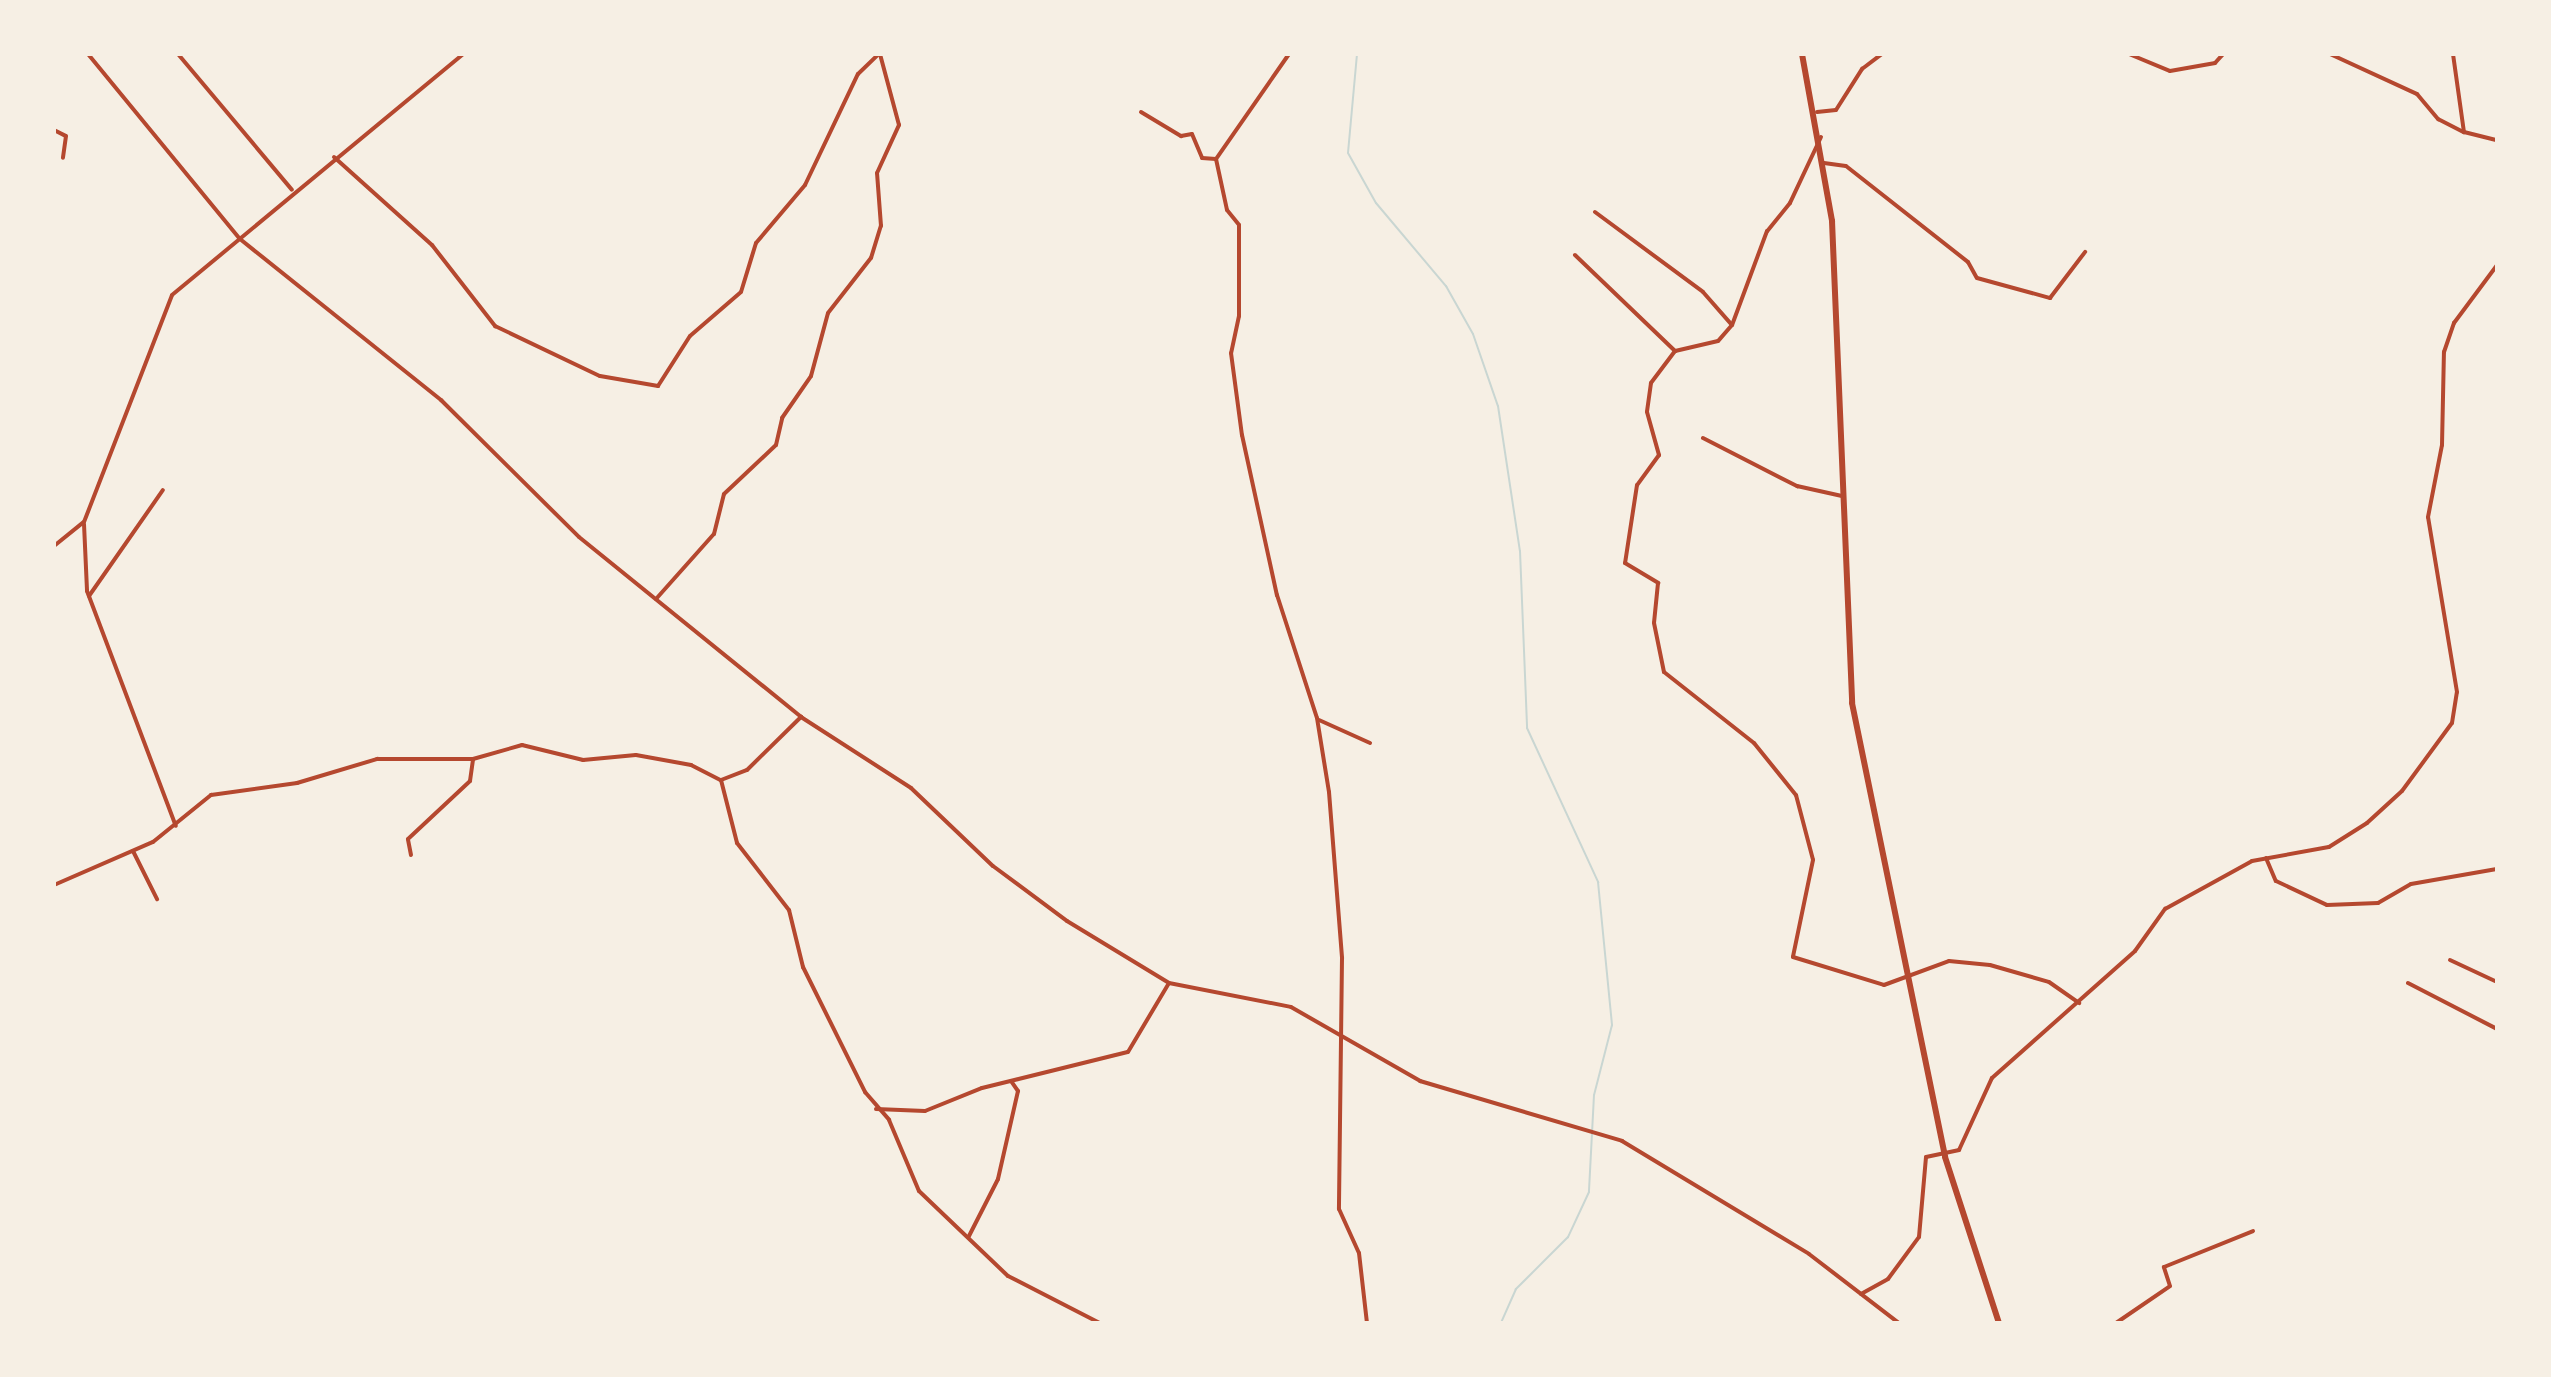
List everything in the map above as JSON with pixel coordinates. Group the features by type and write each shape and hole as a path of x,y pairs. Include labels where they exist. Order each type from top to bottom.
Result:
{"main road":[{"path":"1802,54 1817,112 1824,163 1852,703 1945,1157 1999,1323"}],"street":[{"path":"88,54 240,239 394,359 551,513 656,600 801,717 911,788 1054,912 1169,983 1277,1004 1338,1029 1420,1081 1569,1122 1622,1141 1809,1254 1897,1322"},
{"path":"178,54 292,190"},
{"path":"176,827 89,596 84,522 172,295 240,239 256,232 292,190 463,54"},
{"path":"334,157 432,245 495,326 600,376 658,386 690,336 741,292 756,243 805,185 858,74 880,54 899,125 877,173 881,226 871,258 828,313 811,376 782,418 776,445 724,494 714,534 656,600"},
{"path":"1289,54 1216,159 1227,210 1239,225 1239,316 1231,353 1242,435 1277,595 1317,718 1342,958 1338,1029 1339,1209 1359,1253 1367,1323"},
{"path":"1817,112 1836,110 1862,69 1882,54"},
{"path":"2129,54 2170,71 2215,63 2223,54"},
{"path":"2330,54 2417,94 2438,119 2464,132 2497,140"},
{"path":"2453,54 2464,132"},
{"path":"1141,112 1181,136 1192,134 1202,158 1216,159"},
{"path":"54,130 67,140 63,158"},
{"path":"1821,137 1790,203 1767,231 1732,325 1718,341 1675,351 1651,383 1647,412 1659,455 1637,485 1624,535 1625,563 1658,583 1659,661 1690,696 1754,743 1796,795 1813,860 1793,957 1884,985 1907,980 1949,961 1990,965 2049,982 2079,1003"},
{"path":"1824,163 1846,166 1968,262 1977,278 2050,298 2085,252"},
{"path":"1595,212 1703,292 1732,325"},
{"path":"1575,255 1675,351"},
{"path":"1861,1294 1907,1257 1927,1207 1926,1157 1945,1157 1959,1150 1992,1078 2135,951 2165,909 2266,858 2329,847 2367,823 2402,791 2452,723 2457,692 2428,517 2442,445 2444,352 2454,323 2497,265"},
{"path":"1703,438 1797,486 1842,496"},
{"path":"89,596 163,490"},
{"path":"54,546 84,522"},
{"path":"54,885 176,827 211,795 297,783 377,759 473,759 497,748 546,746 583,760 677,761 721,780 747,770 801,717"},
{"path":"1317,718 1370,743"},
{"path":"411,855 408,839 470,781 473,759"},
{"path":"721,780 737,843 789,910 803,967 876,1109 889,1120 919,1191 1008,1276 1100,1323"},
{"path":"133,850 157,899"},
{"path":"2266,858 2276,881 2327,905 2378,903 2411,884 2497,869"},
{"path":"2450,960 2497,982"},
{"path":"876,1109 925,1111 1011,1081 1128,1052 1169,983"},
{"path":"2408,983 2497,1029"},
{"path":"969,1236 998,1179 1018,1091 1011,1081"},
{"path":"2116,1323 2170,1286 2164,1267 2253,1231"}],"waterway":[{"path":"1357,54 1348,153 1376,203 1446,286 1473,334 1498,406 1520,551 1527,728 1598,882 1612,1025 1594,1095 1589,1192 1568,1237 1516,1289 1501,1323"}]}
